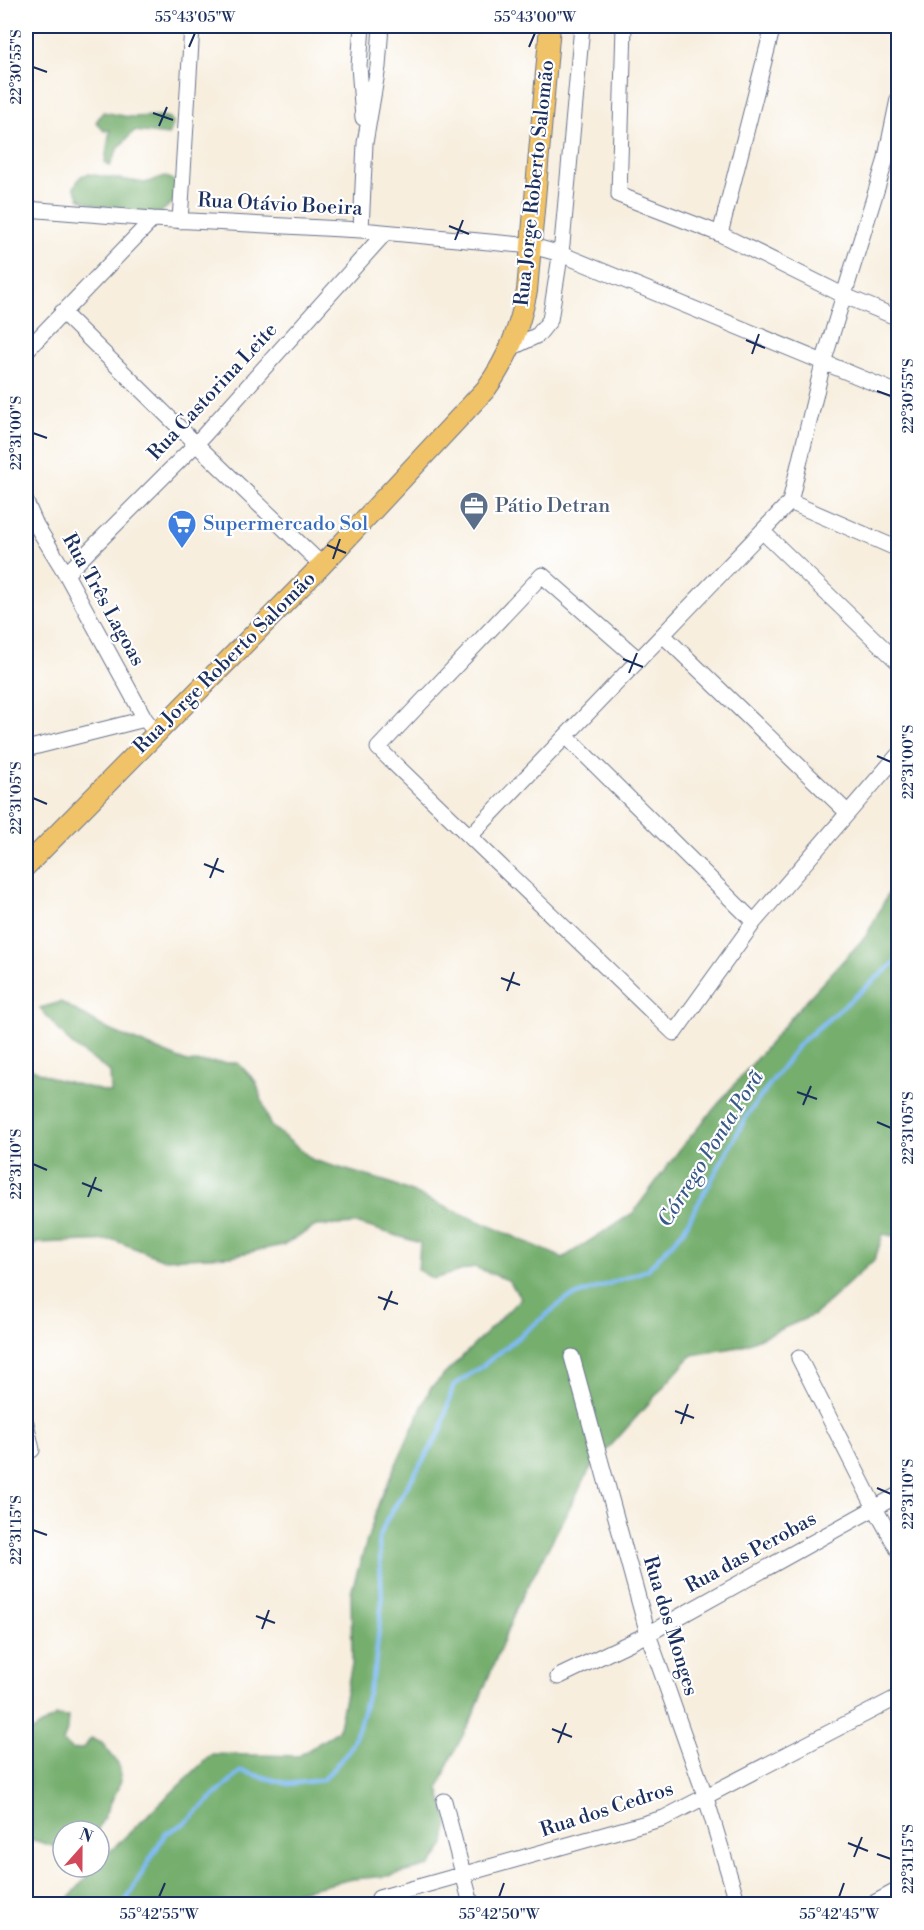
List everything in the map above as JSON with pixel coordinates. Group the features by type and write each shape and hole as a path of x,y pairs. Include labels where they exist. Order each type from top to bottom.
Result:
{"main road":[{"name":"Rua Jorge Roberto Salomão","path":"26,866 151,726 322,565 486,389 511,348 525,300 532,246 550,26"}],"street":[{"path":"180,221 192,26"},
{"path":"362,26 359,66 365,143"},
{"path":"361,230 365,143 378,67 381,26"},
{"path":"511,348 538,335 550,320 561,254 582,26"},
{"path":"624,26 619,195 720,234 845,296 898,318"},
{"path":"720,234 773,26"},
{"path":"470,836 790,502 824,363 892,164 898,99"},
{"name":"Rua Otávio Boeira","path":"26,209 180,221 361,230 532,246 561,254 898,393"},
{"path":"26,351 153,219"},
{"name":"Rua Castorina Leite","path":"66,574 196,444 386,233"},
{"path":"62,312 322,565"},
{"name":"Rua Três Lagoas","path":"26,502 31,526 66,574 151,726"},
{"path":"790,502 898,549"},
{"path":"762,531 898,662"},
{"path":"639,660 542,575 378,748 674,1033 754,922 898,755"},
{"path":"663,635 848,813"},
{"path":"26,749 151,726"},
{"path":"566,736 754,922"},
{"name":"Rua dos Monges","path":"572,1357 648,1635 706,1798 738,1905"},
{"path":"798,1358 898,1550"},
{"path":"26,1423 28,1450"},
{"name":"Rua das Perobas","path":"558,1677 648,1635 898,1496"},
{"name":"Rua dos Cedros","path":"379,1898 664,1818 898,1697"},
{"path":"444,1801 471,1905"},
{"path":"872,1905 898,1890"}],"green space":[{"path":"103,112 129,117 160,116 169,118 173,123 168,135 134,131 117,150 110,166 105,162 110,130 104,131 96,122"},
{"path":"88,174 145,183 165,176 176,182 181,195 153,219 145,221 123,207 98,206 80,199 74,187 81,176"},
{"path":"898,875 898,1237 883,1234 875,1259 814,1315 739,1347 692,1355 590,1469 517,1607 472,1718 449,1762 439,1788 448,1822 445,1845 430,1866 388,1876 353,1879 296,1892 281,1904 64,1904 85,1879 111,1879 111,1850 212,1754 299,1756 338,1731 352,1664 351,1592 379,1502 430,1389 521,1298 508,1280 474,1267 433,1279 418,1270 420,1243 359,1224 316,1226 283,1245 231,1256 162,1259 114,1240 37,1243 26,1251 26,1066 52,1078 111,1093 110,1072 72,1045 40,1008 61,1002 107,1029 187,1062 238,1063 256,1082 270,1125 313,1160 391,1183 563,1258 633,1213 680,1149 800,1007 866,936"},
{"path":"56,1716 68,1717 63,1742 72,1750 84,1748 91,1738 102,1743 118,1763 121,1776 118,1788 103,1819 51,1819 51,1845 26,1838 26,1735"}],"waterway":[{"name":"Córrego Ponta Porã","path":"124,1904 165,1834 185,1823 241,1771 288,1784 323,1780 348,1752 358,1730 375,1666 382,1601 379,1539 386,1521 441,1431 453,1386 485,1364 566,1299 647,1270 683,1231 748,1114 799,1044 898,960"}],"place":[{"name":"Pátio Detran","path":"474,532"},
{"name":"Supermercado Sol","path":"182,550"}]}
